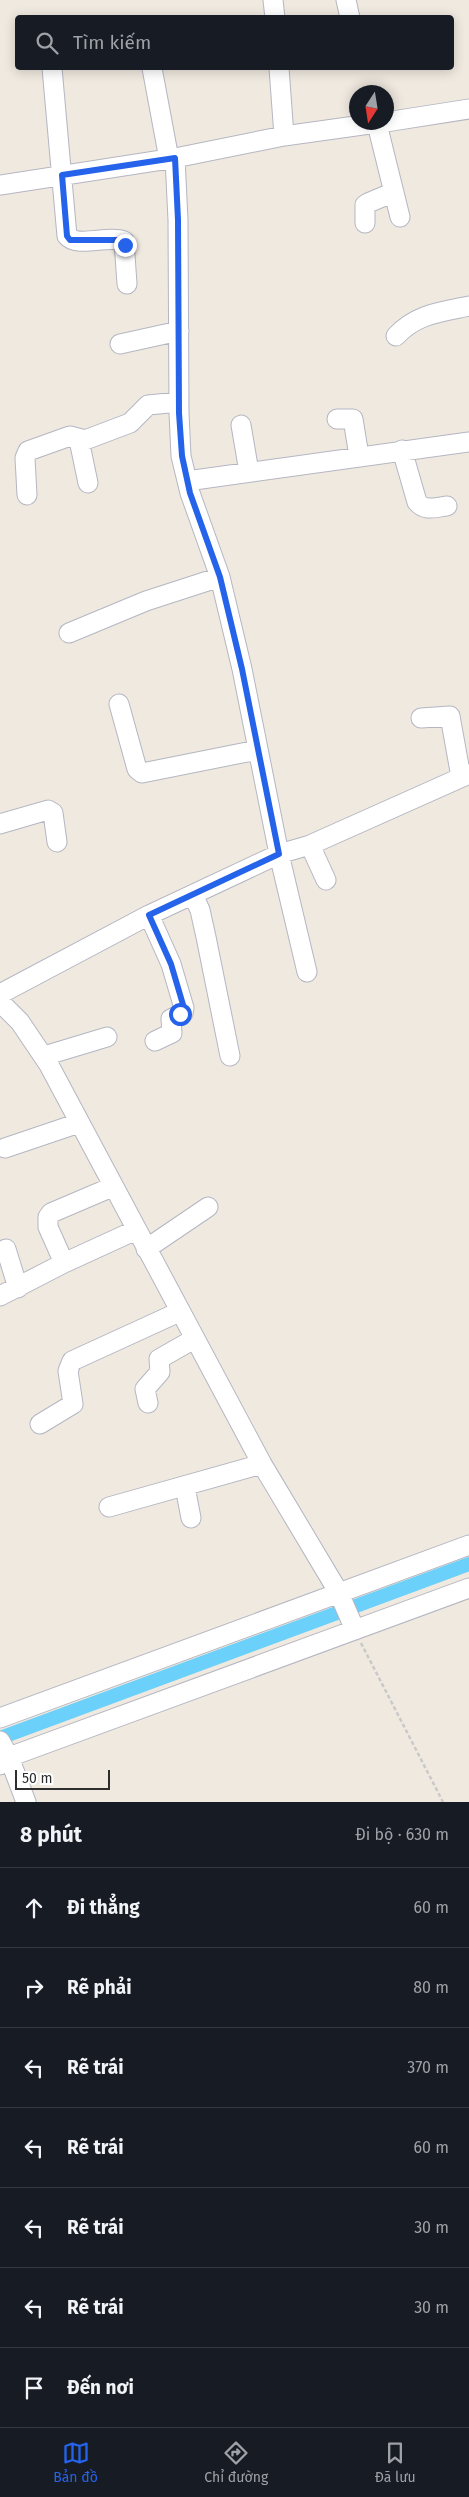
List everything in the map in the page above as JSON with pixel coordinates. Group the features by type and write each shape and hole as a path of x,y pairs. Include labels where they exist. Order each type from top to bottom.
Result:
{"street":[{"path":"273,0 275,15"},
{"path":"346,0 349,15"},
{"path":"52,70 67,236 76,241 108,239 124,242 127,284"},
{"path":"152,70 172,158 178,220 179,402 182,456 187,482 220,577 242,669 279,854 307,972"},
{"path":"279,70 284,136"},
{"path":"394,121 469,109"},
{"path":"0,185 172,158 284,136 349,127"},
{"path":"383,130 400,217"},
{"path":"365,223 365,205 368,202 394,192"},
{"path":"396,336 413,321 428,314 469,306"},
{"path":"120,344 179,331"},
{"path":"27,495 26,453 70,436 79,440 130,423 148,405 179,402"},
{"path":"337,419 353,419 359,456"},
{"path":"241,425 249,472"},
{"path":"79,440 88,483"},
{"path":"187,482 359,456 469,442"},
{"path":"402,450 417,502 421,507 447,506"},
{"path":"69,633 146,601 220,577"},
{"path":"119,704 137,768 142,773 257,750"},
{"path":"0,994 149,915 279,854 310,845 467,778 450,716 421,718"},
{"path":"0,824 48,810 52,813 57,842"},
{"path":"310,845 326,880"},
{"path":"193,895 204,928 230,1056"},
{"path":"149,915 171,964 184,1008 183,1013 171,1019 172,1033 155,1041"},
{"path":"0,1002 20,1022 44,1056 112,1187 262,1464 360,1626"},
{"path":"44,1056 107,1037"},
{"path":"5,1148 78,1123"},
{"path":"64,1263 48,1227 48,1217 51,1213 112,1187"},
{"path":"146,1249 208,1206"},
{"path":"0,1296 64,1263 136,1230"},
{"path":"6,1249 18,1288"},
{"path":"40,1424 73,1404 68,1371 72,1361 179,1312"},
{"path":"148,1403 145,1389 160,1372 159,1359 194,1340"},
{"path":"109,1507 262,1464"},
{"path":"185,1487 191,1518"},
{"path":"0,1718 341,1597 469,1545"},
{"path":"26,1802 3,1755 469,1588"}],"path":[{"path":"360,1626 443,1802"}],"waterway":[{"path":"0,1738 469,1564"}],"route":[{"path":"125,245 121,240 70,240 67,236 62,175 175,158 178,220 179,413 182,456 190,493 220,577 242,669 279,854 149,915 171,964 184,1008 183,1013 180,1014"}]}
